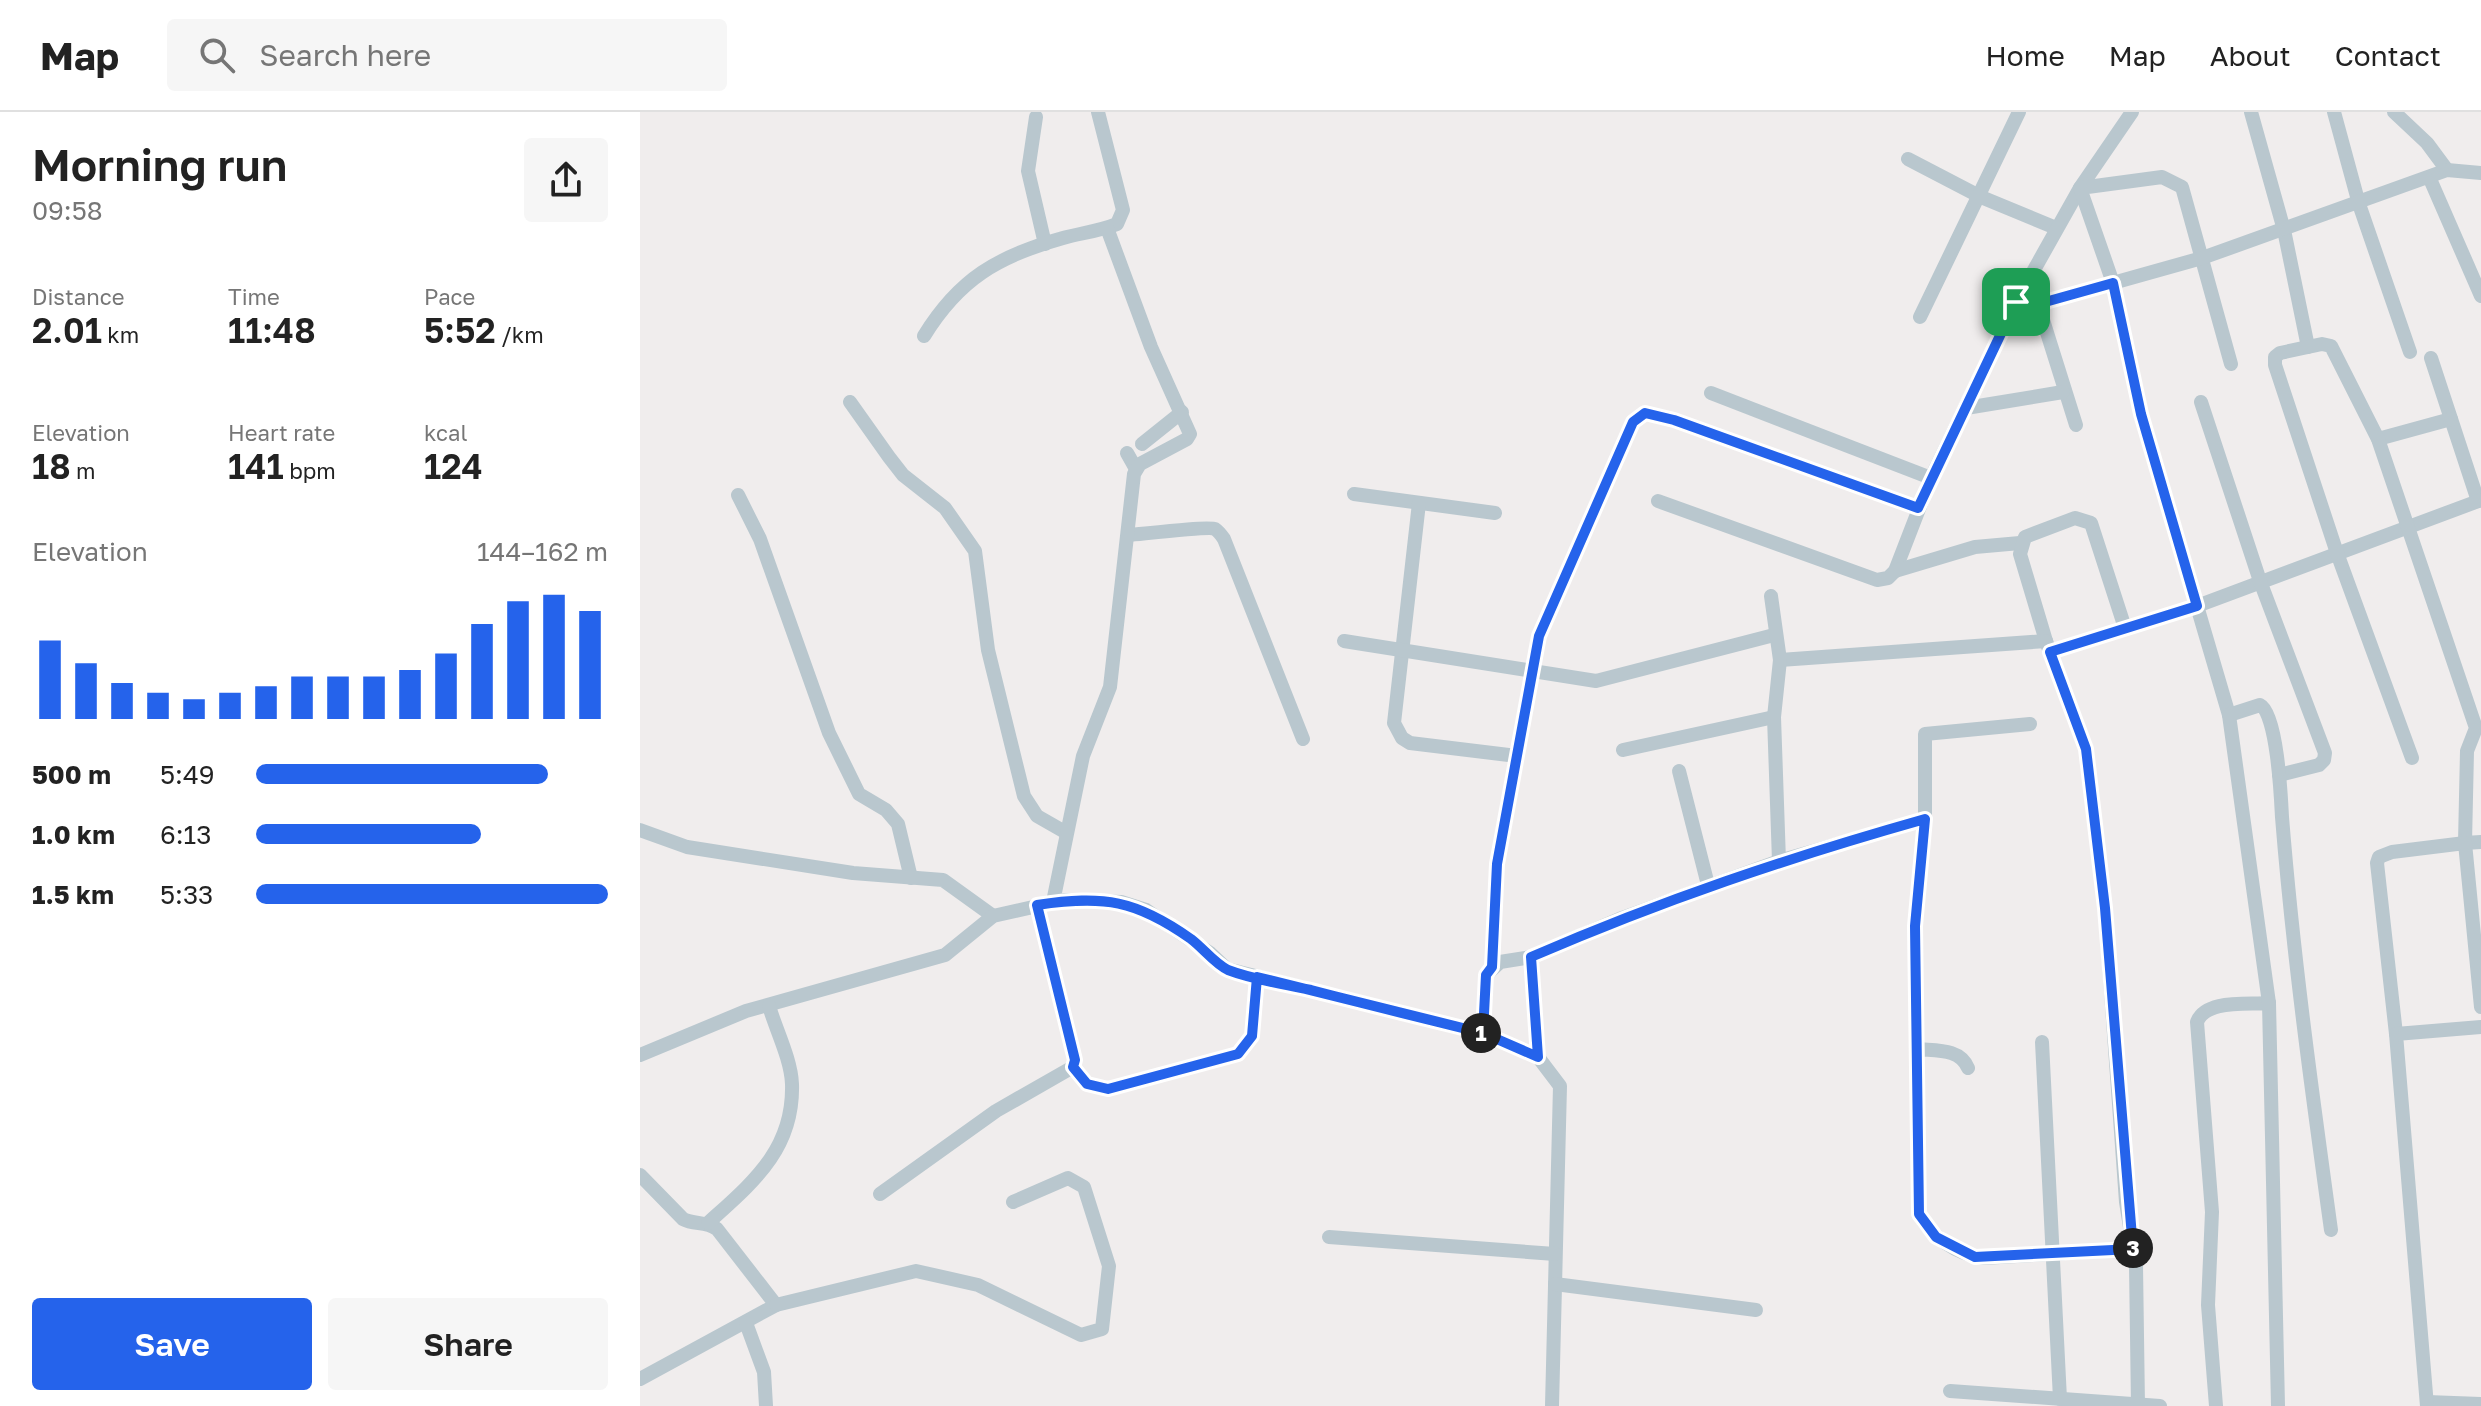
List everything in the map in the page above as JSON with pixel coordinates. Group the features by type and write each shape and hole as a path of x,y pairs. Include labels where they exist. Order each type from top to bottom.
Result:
{"street":[{"path":"924,336 948,299 976,275 1000,261 1045,244 1117,224 1123,210 1098,112"},
{"path":"1920,317 1981,197 2019,112"},
{"path":"1658,501 1877,580 1888,578 1895,571 1931,478 2016,302 2080,188 2132,112"},
{"path":"2251,112 2284,230 2308,347"},
{"path":"2334,112 2359,204 2410,352"},
{"path":"2394,112 2427,143 2447,170"},
{"path":"1036,117 1029,146 1028,171 1045,244"},
{"path":"1908,159 1981,197 2056,228"},
{"path":"2016,302 2038,304 2202,258 2430,179 2447,170 2481,173"},
{"path":"2080,188 2162,177 2172,179 2182,187 2231,364"},
{"path":"2430,179 2481,296"},
{"path":"2080,188 2113,283 2141,414 2229,715 2269,1003 2278,1406"},
{"path":"1107,228 1151,347 1189,427 1187,439 1136,469"},
{"path":"2038,304 2063,392 2076,425"},
{"path":"2412,758 2337,553 2275,365 2275,357 2280,353 2322,344 2336,351 2378,439 2476,728 2467,751 2465,843 2481,1007"},
{"path":"1780,660 2048,646 2125,628 2197,606 2337,553 2408,530 2479,501 2431,358"},
{"path":"1966,408 2063,392"},
{"path":"1711,393 1931,478"},
{"path":"850,402 903,475 945,508 971,543 979,567 988,650 1024,796 1037,816 1065,832"},
{"path":"2201,402 2260,581 2325,753 2319,765 2279,775"},
{"path":"1142,444 1182,412"},
{"path":"1492,967 1497,864 1532,673 1549,609 1633,422 1645,413 1674,420 1918,508"},
{"path":"2378,439 2451,419"},
{"path":"1053,902 1083,756 1110,687 1136,469 1127,453"},
{"path":"1354,494 1495,513"},
{"path":"738,495 760,539 829,733 859,794 886,810 898,824 911,878"},
{"path":"1419,503 1394,723 1402,738 1410,743 1517,756"},
{"path":"2125,628 2091,523 2075,518 2025,537 2020,543 2020,554 2048,646 2086,749 2105,908 2133,1249 2138,1406"},
{"path":"1129,535 1205,528 1218,531 1224,539 1303,739"},
{"path":"1895,571 1975,547 2020,543"},
{"path":"1771,596 1774,635 1780,660 1774,717 1779,861"},
{"path":"1344,641 1596,681 1618,678 1774,635"},
{"path":"2229,715 2260,705 2266,707 2279,775 2294,959 2331,1230"},
{"path":"1623,750 1774,717"},
{"path":"2030,724 1925,734 1925,819 1915,926 1919,1214 1936,1237 1975,1257 2133,1249"},
{"path":"1679,771 1708,885"},
{"path":"1483,1033 1486,975 1500,962 1531,957 1708,885 1779,861 1925,819"},
{"path":"640,830 687,847 853,873 952,884 993,916"},
{"path":"2481,842 2392,852 2379,857 2427,1404 2481,1404"},
{"path":"640,1055 769,1006 945,955 993,916 1053,902 1121,902 1146,910 1210,953 1227,969 1483,1033 1538,1057 1560,1086 1552,1406"},
{"path":"880,1194 996,1111 1073,1067 1075,1060 1037,905"},
{"path":"1531,957 1538,1057"},
{"path":"1073,1067 1087,1084 1108,1089 1238,1054 1252,1036 1257,977"},
{"path":"2216,1406 2208,1305 2212,1212 2197,1022 2200,1013 2210,1007 2269,1003"},
{"path":"708,1223 763,1172 777,1152 785,1124 792,1085 769,1006"},
{"path":"2396,1034 2481,1027"},
{"path":"2042,1042 2060,1399"},
{"path":"1917,1049 1956,1053 1964,1058 1968,1068"},
{"path":"640,1175 683,1219 690,1223 708,1223 717,1229 776,1305"},
{"path":"640,1379 776,1305 916,1271 978,1285 1081,1335 1102,1329 1109,1266 1084,1187 1068,1178 1013,1202"},
{"path":"1329,1237 1555,1254"},
{"path":"1555,1284 1756,1310"},
{"path":"746,1323 764,1372 766,1406"},
{"path":"1950,1391 2160,1406"}],"route":[{"path":"2016,302 1918,508 1674,420 1645,413 1633,422 1539,636 1497,864 1492,967 1486,975 1483,1033 1227,969 1168,923 1146,910 1121,902 1064,900 1037,905 1075,1060 1073,1067 1087,1084 1108,1089 1238,1054 1252,1036 1257,977 1483,1033 1538,1057 1531,957 1708,885 1925,819 1915,926 1919,1214 1936,1237 1975,1257 2133,1249 2126,1202 2105,908 2086,749 2050,652 2197,606 2141,414 2113,283 2038,304 2016,302"}]}
